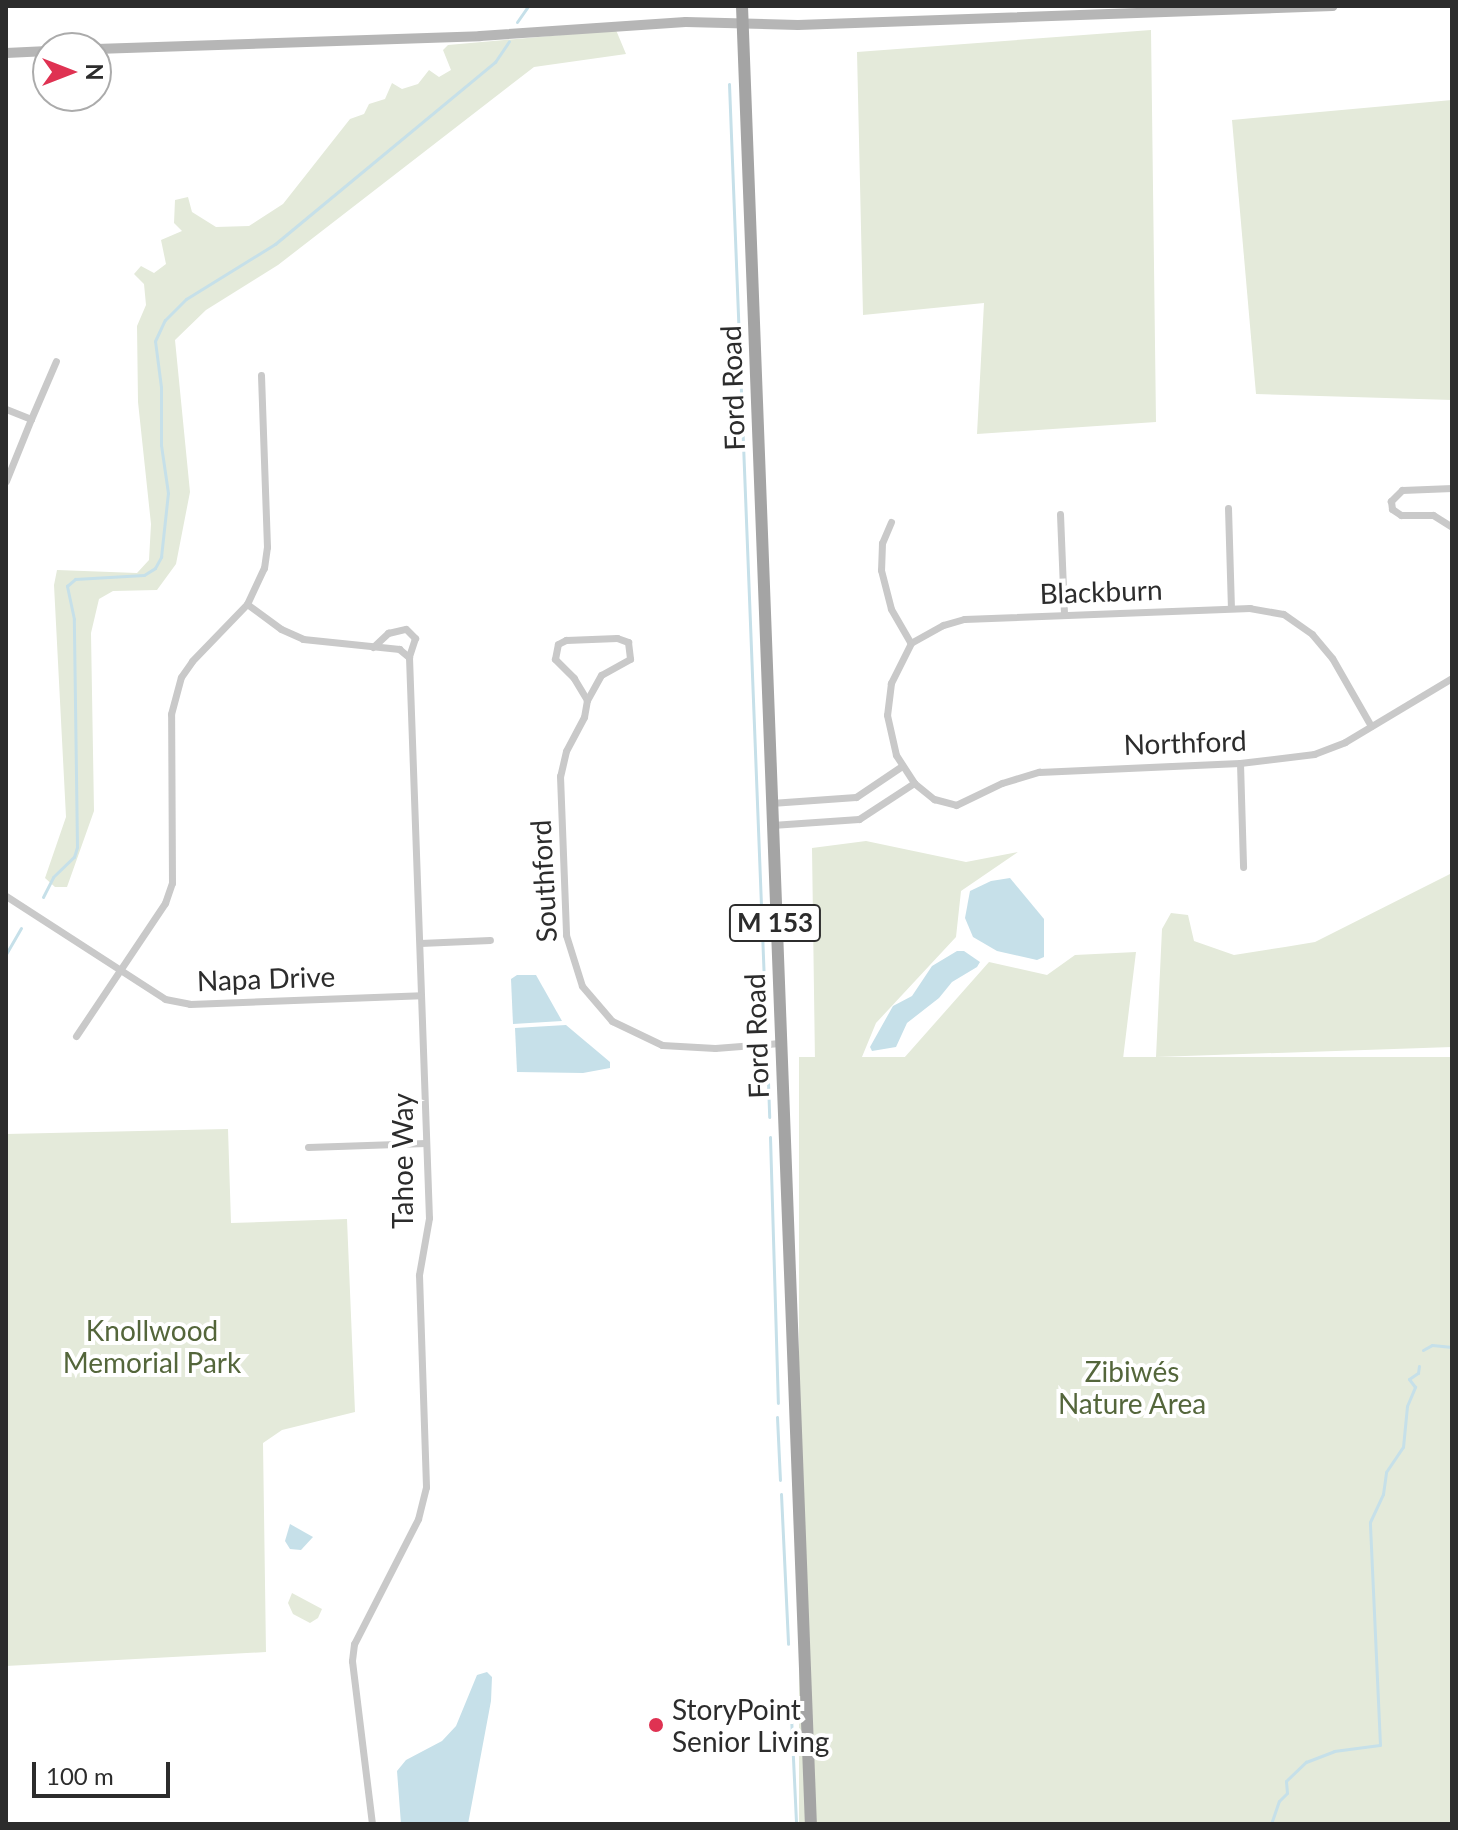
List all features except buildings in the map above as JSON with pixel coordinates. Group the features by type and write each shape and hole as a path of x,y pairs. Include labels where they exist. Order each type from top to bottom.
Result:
{"main road":[{"name":"Ford Road","path":"742,6 811,1824"}],"street":[{"path":"112,48 480,36 686,22 798,25 1333,6"},
{"path":"6,53 32,52"},
{"path":"6,481 56,361"},
{"path":"76,1036 165,903 172,883 173,699 192,661 247,604 264,568 267,547 261,375"},
{"path":"6,409 31,419"},
{"path":"1452,488 1402,490 1391,501 1392,509 1401,515 1433,515 1452,527"},
{"path":"1228,508 1231,608"},
{"path":"1060,514 1064,615"},
{"path":"771,803 856,797 902,766 889,736 887,704 891,683 911,643 891,609 881,570 882,543 891,522"},
{"path":"247,604 281,629 303,639 399,649 409,657"},
{"name":"Blackburn","path":"911,643 943,625 964,619 1231,608 1270,610 1301,624 1332,658 1371,726"},
{"name":"Tahoe Way","path":"372,1824 352,1661 360,1626 418,1519 424,1497 419,1275 429,1218 409,657 415,638 406,629 388,633 373,647"},
{"name":"Southford","path":"587,700 574,678 555,659 558,644 566,640 617,638 628,642 630,659 601,675 587,700 584,717 566,751 560,776 566,935 582,986 612,1021 662,1045 715,1048 780,1043"},
{"name":"Northford","path":"902,766 914,783 934,799 956,805 1012,779 1039,772 1240,763 1314,754 1371,726 1452,678"},
{"path":"1240,763 1243,867"},
{"path":"772,825 859,819 914,783"},
{"name":"Napa Drive","path":"6,896 165,999 190,1004 421,995"},
{"path":"420,943 490,940"},
{"path":"308,1147 426,1143"}],"green space":[{"path":"616,30 626,54 534,67 278,265 206,310 175,340 190,492 176,564 157,590 113,591 99,599 91,633 94,811 67,887 55,887 45,878 66,817 54,585 57,570 137,573 149,560 151,524 138,402 137,326 146,305 144,284 134,274 141,266 154,273 166,264 161,240 182,231 174,223 175,200 188,197 192,212 216,227 249,226 283,204 350,119 364,114 369,104 385,99 392,83 402,89 418,84 429,70 439,77 451,70 443,50 448,45"},
{"path":"1151,30 1156,422 977,434 984,303 863,315 857,52"},
{"path":"1452,100 1452,400 1256,394 1232,120"},
{"path":"866,841 966,862 1018,852 961,891 956,937 876,1023 857,1069 815,1063 812,848"},
{"path":"1452,873 1452,1047 1156,1057 1162,929 1171,913 1188,915 1194,941 1234,955 1315,942"},
{"path":"1136,952 1123,1059 867,1069 871,1060 904,1058 989,962 1047,975 1075,955"},
{"name":"Zibiwés Nature Area","path":"799,1057 1452,1057 1452,1824 799,1824"},
{"name":"Knollwood Memorial Park","path":"228,1129 231,1223 347,1219 355,1412 282,1430 263,1443 266,1652 6,1666 6,1134"},
{"path":"292,1593 322,1609 318,1618 310,1623 293,1614 288,1603"}],"water":[{"path":"1010,878 1044,919 1044,957 1037,960 997,951 973,937 965,918 970,891 991,881"},
{"path":"957,951 964,951 980,962 977,967 952,982 939,998 907,1023 896,1047 872,1051 870,1047 893,1006 912,996 932,966"},
{"path":"517,975 536,975 562,1021 513,1024 511,979"},
{"path":"566,1025 610,1062 610,1068 583,1073 517,1072 515,1028"},
{"path":"290,1524 313,1537 301,1550 290,1549 285,1541"},
{"path":"487,1672 492,1677 491,1701 468,1824 401,1824 397,1771 406,1760 442,1741 456,1726 477,1675"}],"waterway":[{"path":"517,22 528,6"},
{"path":"43,897 53,877 74,857 77,847 74,619 67,586 75,579 144,575 155,568 161,557 168,493 161,445 161,387 155,341 165,320 186,299 275,244 495,62 509,41"},
{"path":"729,84 765,1008"},
{"path":"6,954 21,928"},
{"path":"768,1082 769,1117"},
{"path":"770,1137 778,1403"},
{"path":"1423,1350 1432,1345 1452,1347"},
{"path":"1271,1824 1279,1801 1287,1793 1286,1781 1306,1762 1334,1751 1380,1745 1370,1522 1383,1494 1386,1472 1403,1447 1407,1406 1415,1387 1409,1379 1418,1373 1419,1366"},
{"path":"777,1417 780,1480"},
{"path":"781,1494 788,1644"},
{"path":"791,1716 796,1824"}],"place":[{"name":"StoryPoint Senior Living","path":"656,1725"}]}
